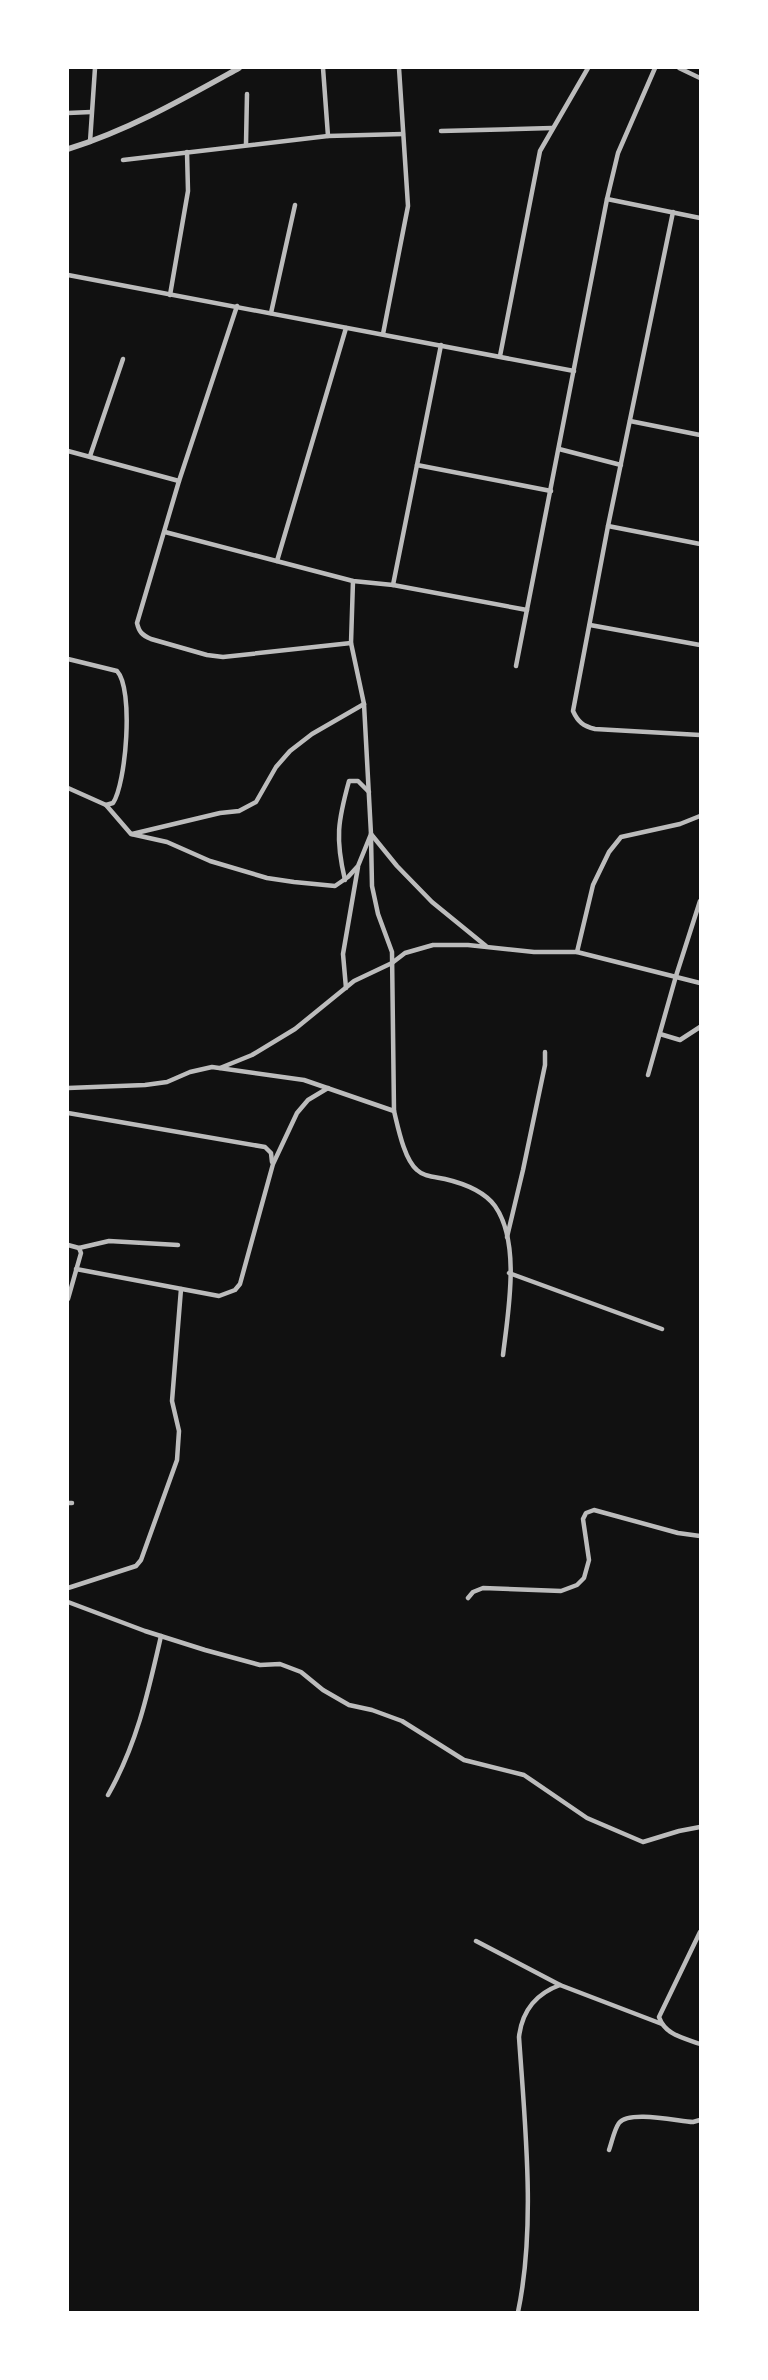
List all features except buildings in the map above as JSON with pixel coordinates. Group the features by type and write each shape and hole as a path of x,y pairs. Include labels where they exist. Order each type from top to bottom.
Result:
{"street":[{"path":"90,142 95,68"},
{"path":"68,149 90,142 172,106 238,68"},
{"path":"323,68 328,136"},
{"path":"383,334 408,206 399,68"},
{"path":"500,356 538,159 552,128 588,68"},
{"path":"516,666 607,199 621,146 655,68"},
{"path":"679,68 700,78"},
{"path":"246,144 247,94"},
{"path":"68,113 91,112"},
{"path":"441,131 552,128"},
{"path":"122,160 246,144 328,136 404,134"},
{"path":"170,295 188,191 187,152"},
{"path":"607,199 700,218"},
{"path":"271,313 295,205"},
{"path":"673,212 608,526 573,711 577,720 585,727 595,729 700,735"},
{"path":"68,275 574,371"},
{"path":"237,306 179,481 137,623 139,630 144,636 207,655 223,657 352,643"},
{"path":"276,561 346,328"},
{"path":"393,585 441,345"},
{"path":"90,456 123,359"},
{"path":"630,421 700,435"},
{"path":"558,449 621,465"},
{"path":"68,451 179,481"},
{"path":"417,465 551,491"},
{"path":"608,526 700,544"},
{"path":"165,532 354,581 393,585 527,610"},
{"path":"354,581 352,643 364,704 372,886 378,914 392,952 394,1111 398,1131 411,1164 418,1172 467,1186 484,1196 494,1205 503,1222 510,1273 503,1355"},
{"path":"590,625 700,645"},
{"path":"68,659 117,671 124,682 127,721 120,787 113,803 106,805"},
{"path":"131,834 220,812 239,811 256,802 276,767 290,751 312,734 364,704"},
{"path":"345,880 338,841 340,813 349,781 358,781 369,792"},
{"path":"68,788 106,805 131,834 167,842 210,861 267,878 335,886 345,880 358,866"},
{"path":"577,952 593,885 609,852 621,837 632,833 680,824 700,816"},
{"path":"346,988 344,954 358,866 371,834"},
{"path":"371,834 397,866 432,902 488,947"},
{"path":"648,1075 676,976 700,901"},
{"path":"220,1068 252,1055 295,1030 354,981 392,963 405,953 433,945 488,947 534,952 577,952 700,983"},
{"path":"660,1034 680,1040 700,1027"},
{"path":"506,1238 523,1170 545,1052"},
{"path":"68,1088 145,1085 167,1082 190,1072 212,1067 304,1080 394,1111"},
{"path":"76,1269 219,1296 235,1290 240,1284 272,1164 297,1113 308,1100 328,1088"},
{"path":"68,1113 265,1147 271,1153 272,1164"},
{"path":"68,1245 79,1248 110,1241 178,1244"},
{"path":"68,1299 81,1253 79,1248"},
{"path":"510,1273 662,1329"},
{"path":"68,1588 136,1566 141,1560 177,1460 179,1431 172,1401 181,1289"},
{"path":"468,1598 473,1592 483,1588 561,1591 577,1585 584,1578 589,1560 583,1519 586,1513 594,1510 678,1533 700,1536"},
{"path":"68,1602 161,1636 234,1658 260,1665 280,1664 301,1672 323,1690 349,1705 372,1710 402,1721 464,1760 524,1775 587,1818 643,1842 700,1827"},
{"path":"108,1796 124,1767 138,1732 161,1636"},
{"path":"662,2024 660,2017 700,1932"},
{"path":"476,1941 560,1985 662,2024 673,2034 700,2044"},
{"path":"518,2312 527,2260 525,2118 519,2037 520,2024 534,1999 547,1989 560,1985"},
{"path":"609,2150 618,2125 621,2121 632,2117 693,2122 700,2120"}]}
